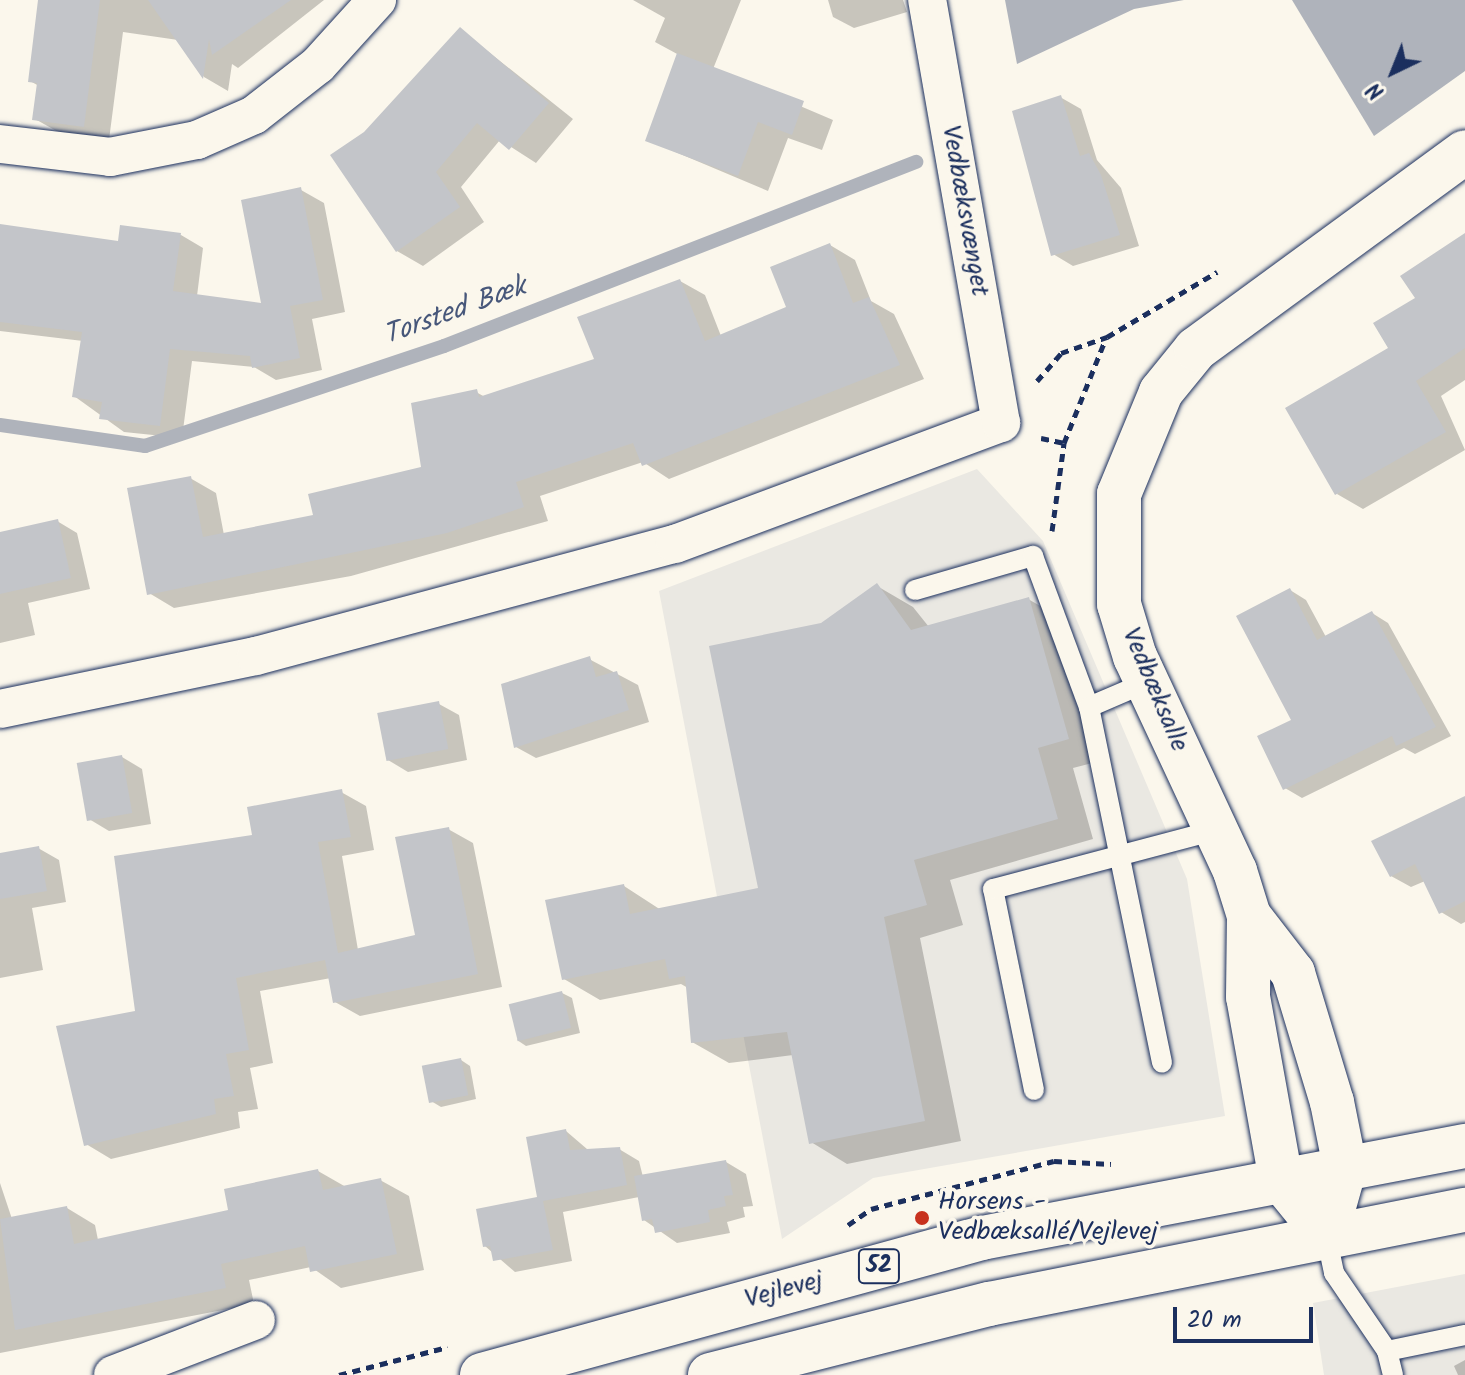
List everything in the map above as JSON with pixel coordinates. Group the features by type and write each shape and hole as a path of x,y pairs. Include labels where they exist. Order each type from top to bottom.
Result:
{"main road":[{"name":"Vedbæksalle","path":"1345,1167 1293,973 1249,916 1216,830 1147,682 1119,604 1119,494 1161,392 1248,305 1465,152"},
{"name":"Vedbæksalle","path":"1249,916 1248,997 1281,1180 1326,1235"},
{"name":"Vejlevej","path":"482,1375 982,1238 1465,1146"},
{"path":"1326,1235 1345,1167"},
{"path":"710,1375 989,1304 1326,1235 1465,1210"}],"street":[{"path":"0,144 110,157 197,140 254,115 318,65 377,0"},
{"name":"Vedbæksvænget","path":"927,0 1001,423"},
{"path":"0,709 256,656 675,544 1001,423"},
{"path":"113,1375 256,1320"}],"lane":[{"path":"915,590 1033,556 1089,707 1162,1063"},
{"path":"1089,707 1147,682"},
{"path":"1034,1090 993,889 1216,830"},
{"path":"1326,1235 1334,1273 1387,1351 1393,1375"},
{"path":"1387,1351 1465,1335"}],"path":[{"path":"1001,423 1061,353 1107,337 1228,266"}],"shaded area":[{"path":"1005,0 1184,0 1134,9 1017,64"},
{"path":"1292,0 1465,0 1465,71 1374,136"},
{"path":"977,469 1043,541 1187,879 1225,1116 873,1178 782,1239 659,591"},
{"path":"1465,1274 1465,1375 1324,1375 1313,1303"}],"building":[{"path":"38,0 100,0 84,127 32,120 37,83 28,82"},
{"path":"148,0 291,0 212,55 209,39 203,79"},
{"path":"460,27 549,103 509,150 477,123 436,172 460,207 396,252 330,155 364,132"},
{"path":"677,53 804,101 792,135 758,122 738,176 645,141"},
{"path":"1061,95 1080,156 1089,153 1101,175 1120,235 1051,256 1012,111"},
{"path":"301,187 323,300 290,306 300,358 252,368 250,356 170,349 160,426 99,419 102,402 72,397 82,332 0,322 0,224 118,241 120,225 181,233 173,291 261,303 241,200"},
{"path":"1465,233 1465,348 1416,381 1446,432 1335,495 1285,408 1388,348 1373,323 1415,298 1400,276"},
{"path":"830,243 853,303 869,297 900,365 642,466 633,443 516,482 524,507 447,533 147,595 127,488 191,476 203,537 313,515 308,494 421,467 411,403 477,389 479,397 594,359 577,317 680,279 705,341 786,307 770,267"},
{"path":"58,519 71,578 0,594 0,532"},
{"path":"877,583 911,630 1029,597 1069,739 1038,748 1058,819 914,860 927,905 884,917 925,1121 809,1144 787,1032 691,1043 685,976 669,979 665,959 562,980 545,900 624,884 630,914 758,888 709,646 821,623"},
{"path":"1290,588 1317,640 1372,611 1436,727 1396,746 1392,736 1283,790 1257,736 1291,720 1236,616"},
{"path":"590,656 596,677 617,671 629,710 514,748 501,684"},
{"path":"439,701 448,749 387,761 377,713"},
{"path":"122,755 132,813 87,821 77,763"},
{"path":"342,789 351,837 318,842 338,953 415,935 395,837 449,827 478,974 333,1003 325,960 236,978 249,1050 226,1054 234,1096 214,1099 216,1114 84,1146 56,1026 135,1011 114,856 252,835 247,807"},
{"path":"1465,796 1465,901 1439,914 1415,864 1390,877 1371,841"},
{"path":"39,846 47,891 0,899 0,853"},
{"path":"562,991 571,1028 518,1041 509,1004"},
{"path":"461,1058 468,1095 429,1103 422,1066"},
{"path":"566,1129 570,1150 620,1147 627,1185 543,1201 553,1250 493,1261 490,1246 483,1247 476,1209 537,1197 526,1137"},
{"path":"726,1160 733,1195 724,1196 726,1206 708,1210 710,1222 655,1233 652,1219 642,1221 634,1176"},
{"path":"318,1169 323,1190 381,1178 397,1254 310,1272 305,1246 221,1264 226,1288 15,1330 0,1219 67,1206 74,1244 228,1210 224,1189"}],"waterway":[{"name":"Torsted Bæk","path":"0,425 145,446 444,346 916,162"}],"place":[{"name":"Horsens - Vedbæksallé/Vejlevej","path":"922,1218"}]}
